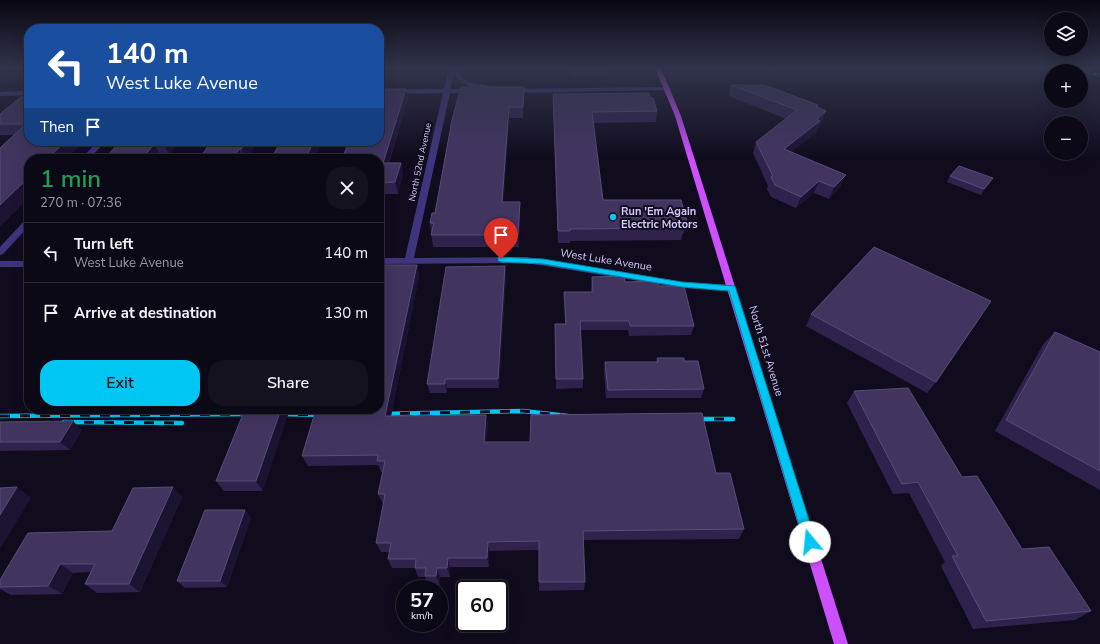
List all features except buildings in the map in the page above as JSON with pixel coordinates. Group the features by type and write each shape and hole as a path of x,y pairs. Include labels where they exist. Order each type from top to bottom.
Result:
{"main road":[{"name":"North 51st Avenue","path":"671,98 732,288 841,644"}],"street":[{"name":"North 52nd Avenue","path":"409,260 446,98"},
{"path":"90,154 98,146"},
{"path":"0,252 24,226"},
{"name":"West Luke Avenue","path":"384,260 527,260 682,284 732,288"},
{"path":"0,264 24,264"}],"railway":[{"path":"384,414 523,411 568,416"},
{"path":"0,416 254,414"},
{"path":"278,414 326,415"},
{"path":"694,419 733,419"},
{"path":"64,422 182,423"}],"place":[{"name":"Run 'Em Again Electric Motors","path":"613,217"}],"route":[{"path":"501,259 543,262 682,284 732,288 810,542"}]}
